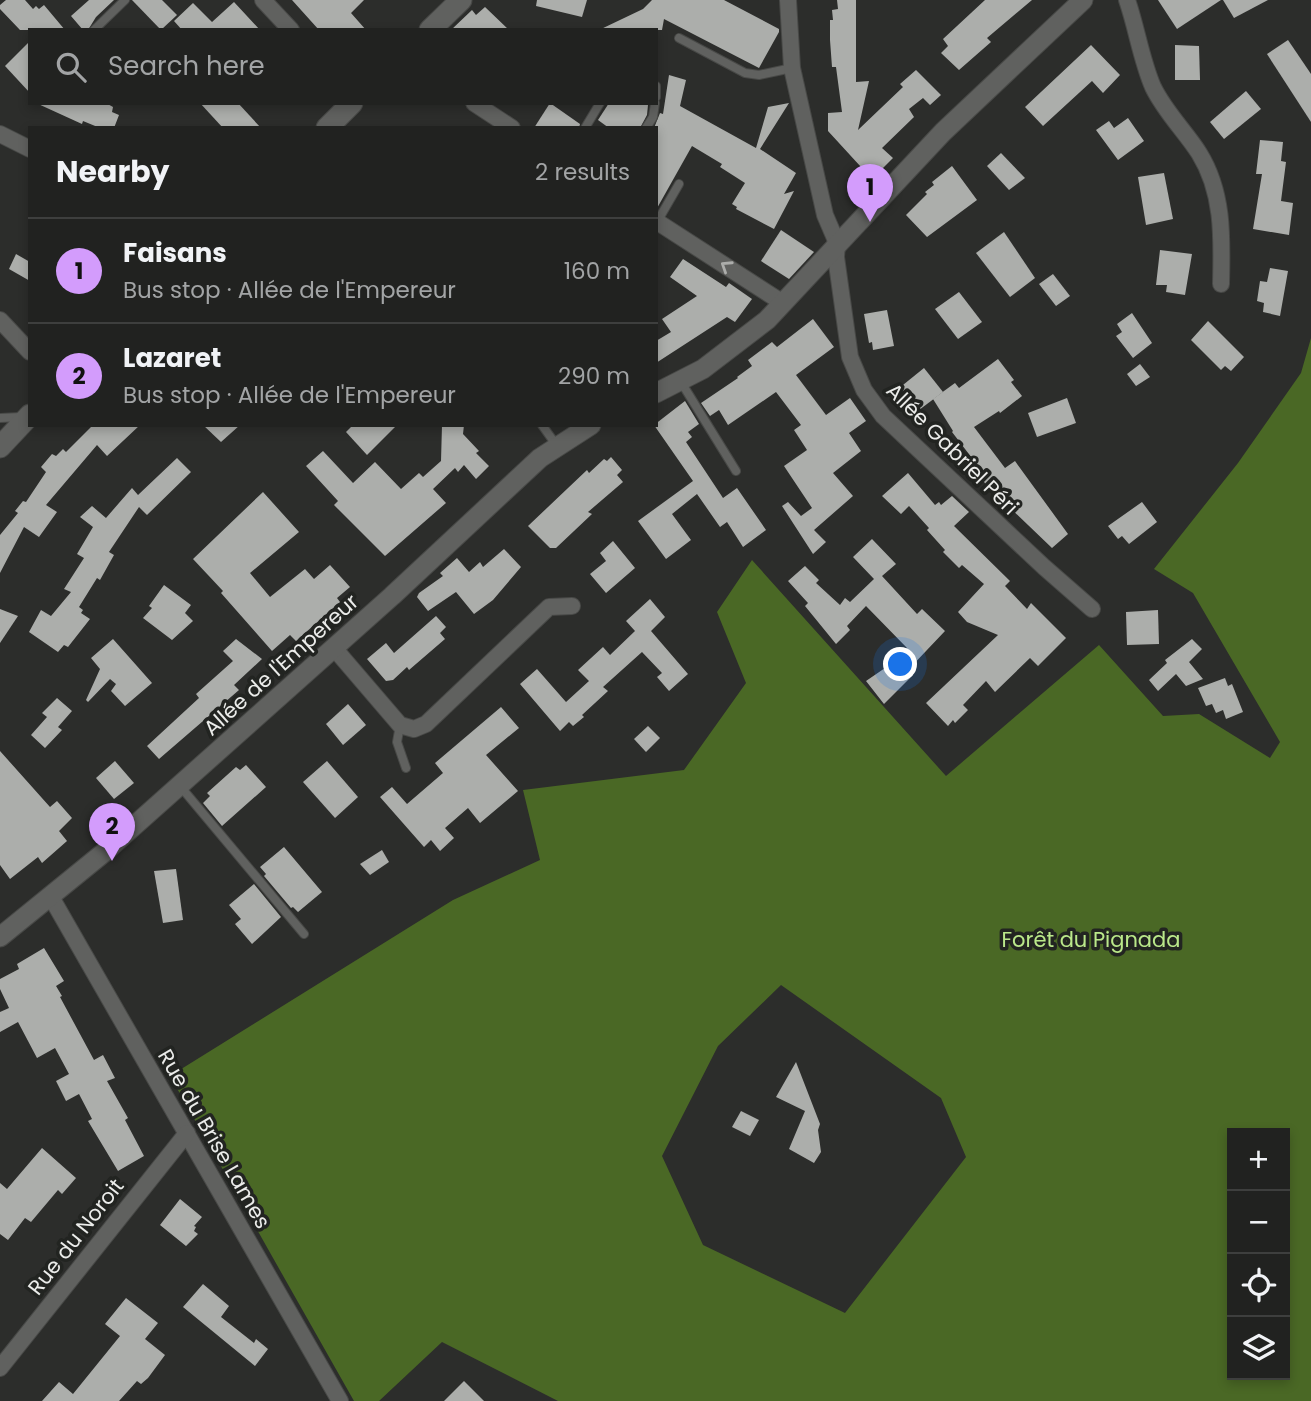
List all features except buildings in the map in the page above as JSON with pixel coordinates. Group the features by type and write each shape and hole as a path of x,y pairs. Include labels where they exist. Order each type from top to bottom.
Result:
{"main road":[{"path":"432,28 461,0"},
{"path":"329,126 350,105"},
{"path":"0,447 28,417"}],"street":[{"path":"263,0 288,28"},
{"name":"Allée Gabriel Péri","path":"788,0 792,68 825,215 837,243 836,257 850,357 864,390 883,416 1044,568 1092,609"},
{"path":"658,392 703,369 743,341 783,303 943,132 1083,0"},
{"path":"1127,0 1140,52 1154,89 1200,154 1214,185 1222,230 1221,284"},
{"path":"477,105 509,126"},
{"path":"0,134 28,148"},
{"path":"658,222 783,303"},
{"path":"0,320 28,350"},
{"name":"Allée de l'Empereur","path":"0,937 51,897 179,786 392,596 513,482 557,446 588,427"},
{"path":"334,648 400,725 414,729 426,724 548,607 572,606"},
{"name":"Rue du Brise Lames","path":"51,897 340,1401"},
{"name":"Rue du Noroit","path":"0,1368 187,1133"}],"lane":[{"path":"96,28 125,0"},
{"path":"679,38 745,73 759,75 792,68"},
{"path":"586,126 599,105"},
{"path":"647,126 653,117 655,105"},
{"path":"658,219 679,184"},
{"path":"680,381 736,471"},
{"path":"0,418 28,416"},
{"path":"543,427 557,446"},
{"path":"400,725 397,742 406,768"},
{"path":"179,786 303,934"}],"green space":[{"name":"Forêt du Pignada","path":"1311,338 1311,1401 558,1401 442,1342 379,1401 354,1401 170,1076 453,900 540,860 523,790 684,770 746,683 717,612 752,560 946,776 1099,645 1163,716 1199,714 1270,758 1280,742 1193,593 1154,569 1238,463 1301,373","holes":["781,985 941,1098 966,1157 845,1313 703,1245 662,1156 718,1046"]}],"place":[{"name":"Faisans","path":"870,222"},
{"name":"Lazaret","path":"112,861"}]}
